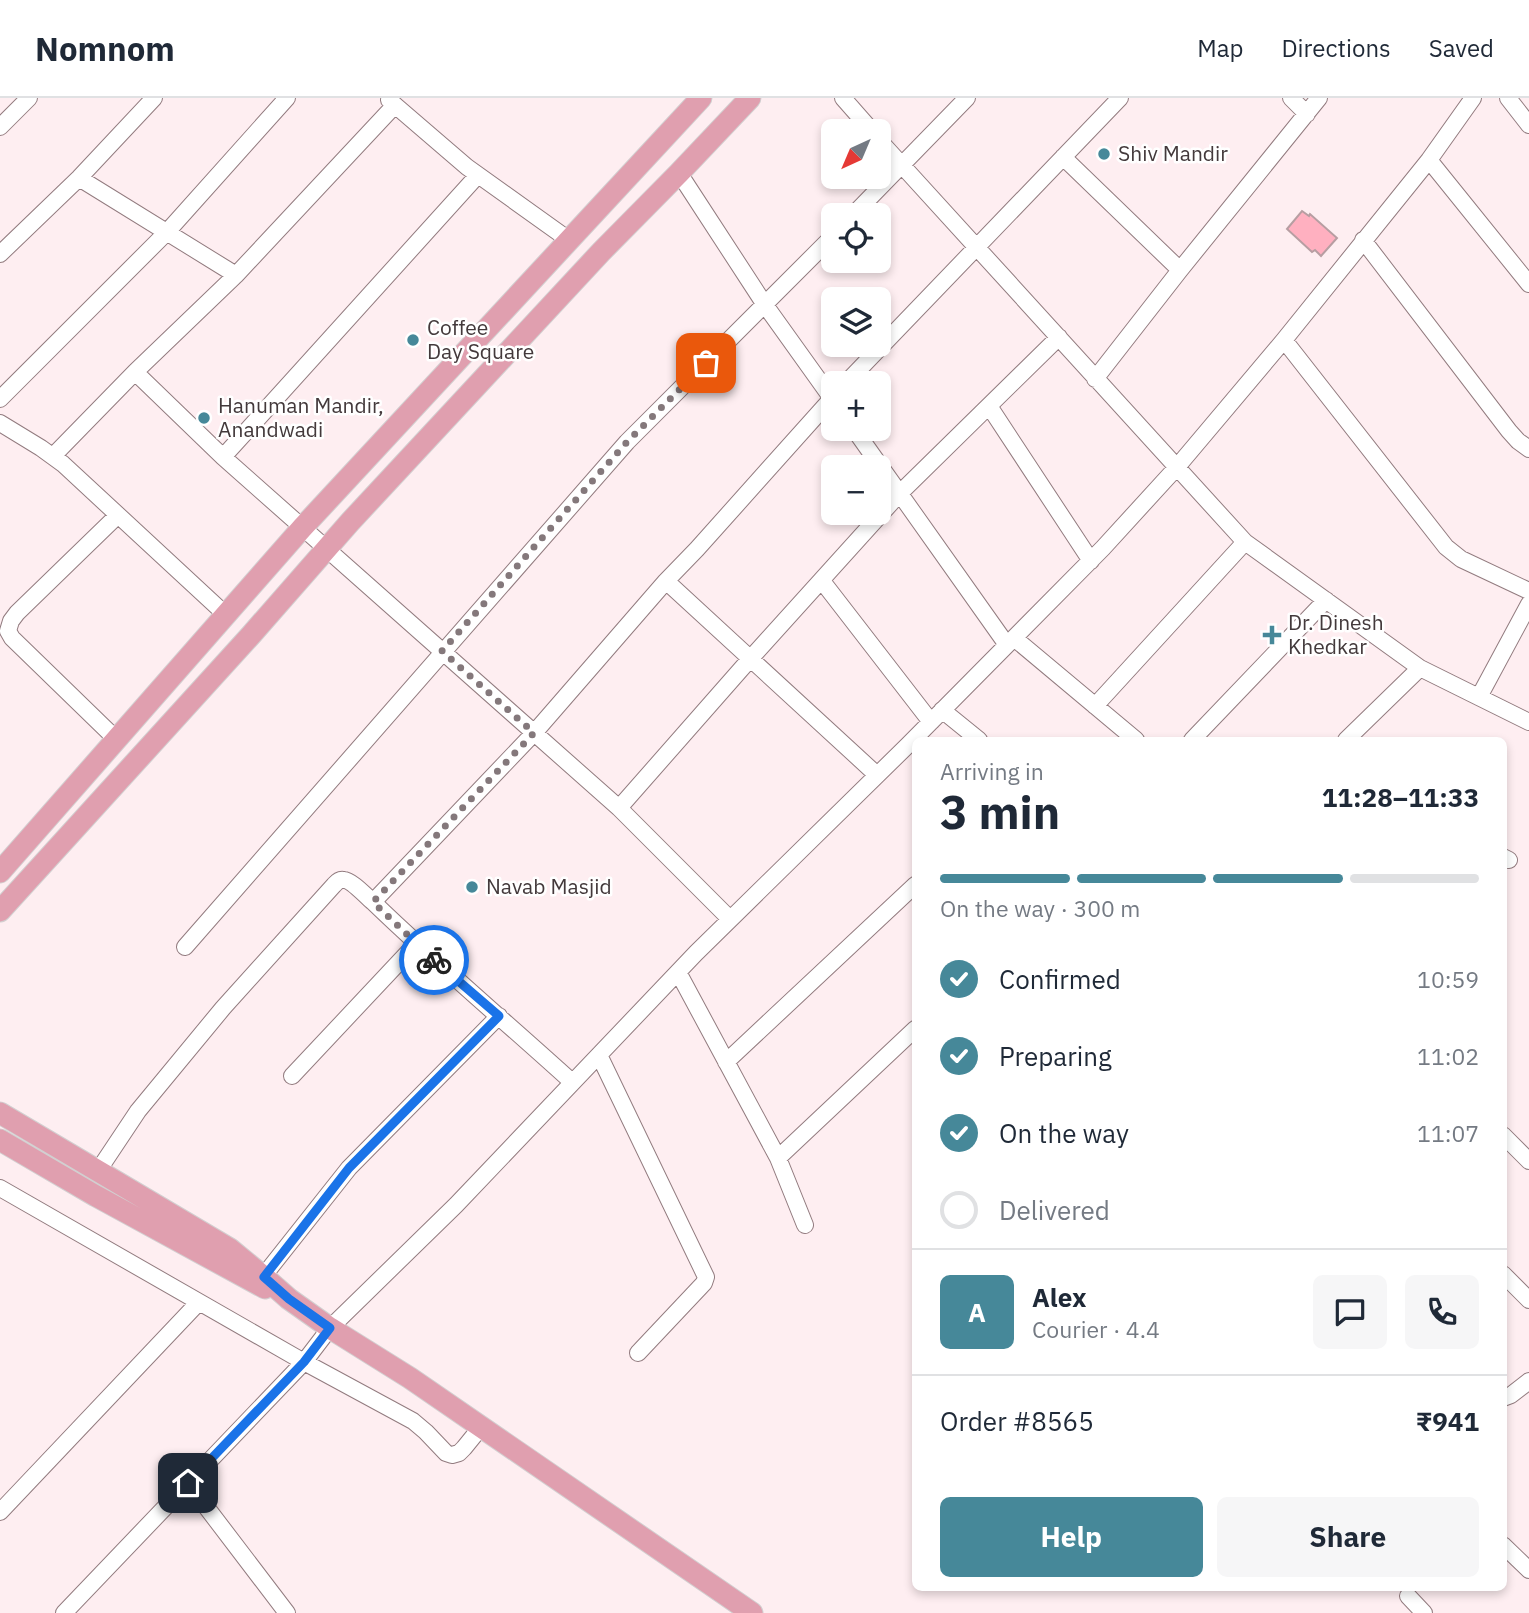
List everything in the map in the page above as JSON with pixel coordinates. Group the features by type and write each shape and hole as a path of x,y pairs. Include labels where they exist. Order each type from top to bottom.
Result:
{"main road":[{"path":"0,911 326,549 601,252 751,98"},
{"path":"0,872 302,528 569,240 693,101"},
{"path":"0,1113 230,1249 260,1281"},
{"path":"1,1142 289,1299 410,1378 752,1613"}],"street":[{"path":"0,127 29,98"},
{"path":"0,254 79,178 154,98"},
{"path":"0,399 167,232 287,98"},
{"path":"843,98 861,119"},
{"path":"865,203 967,98"},
{"path":"857,371 1120,98"},
{"path":"1291,98 1307,114"},
{"path":"1095,379 1319,98"},
{"path":"915,737 1091,561 1177,467 1284,340 1429,160 1473,98"},
{"path":"1508,98 1529,125"},
{"path":"53,456 236,275 391,101 478,175 569,240"},
{"path":"891,154 1245,542 1420,668 1529,722"},
{"path":"1063,157 1180,270"},
{"path":"1429,160 1529,284"},
{"path":"680,173 765,304 821,381"},
{"path":"223,457 478,175"},
{"path":"79,178 236,275"},
{"path":"1363,240 1510,431 1529,449"},
{"path":"185,947 627,442 821,248"},
{"path":"619,808 900,494 1059,337"},
{"path":"1284,340 1446,547 1461,559 1529,591"},
{"path":"135,372 223,457 619,808 730,919"},
{"path":"989,406 1091,561"},
{"path":"373,902 534,733 666,581 821,411"},
{"path":"0,423 53,456 226,615"},
{"path":"862,441 1011,641 1132,737"},
{"path":"116,739 12,638 8,631 10,621 17,613 118,515"},
{"path":"1095,706 1245,542"},
{"path":"666,581 877,775"},
{"path":"821,581 936,716 974,737"},
{"path":"1195,737 1326,600"},
{"path":"1479,697 1529,604"},
{"path":"1349,737 1420,668"},
{"path":"64,1613 304,1362 330,1328 456,1205 730,919 912,740"},
{"path":"98,1171 138,1111 223,1009 338,881 349,882 373,902 416,944 572,1082"},
{"path":"726,1062 912,889"},
{"path":"292,1076 416,944"},
{"path":"678,972 778,1158 805,1225"},
{"path":"260,1281 349,1168 499,1016"},
{"path":"778,1158 912,1032"},
{"path":"598,1055 706,1277 704,1283 638,1353"},
{"path":"1507,1139 1529,1161"},
{"path":"3,1195 413,1421 446,1453 459,1453 481,1427"},
{"path":"1507,1278 1529,1300"},
{"path":"0,1512 199,1302"},
{"path":"1507,1396 1529,1381"},
{"path":"188,1483 287,1613"},
{"path":"1507,1549 1529,1570"},
{"path":"1408,1596 1424,1613"}],"building":[{"path":"1302,211 1309,216 1310,214 1337,238 1321,256 1315,250 1312,252 1287,229"}],"way so far":[{"path":"434,960 373,902 534,733 442,651 627,442 706,363"}],"place":[{"name":"Shiv Mandir","path":"1104,154"},
{"name":"Coffee Day Square","path":"413,340"},
{"name":"Hanuman Mandir, Anandwadi","path":"204,418"},
{"name":"Dr. Dinesh Khedkar","path":"1272,635"},
{"name":"Navab Masjid","path":"472,887"}],"route":[{"path":"188,1483 304,1362 330,1328 289,1299 264,1277 349,1168 499,1016 434,960"}]}
